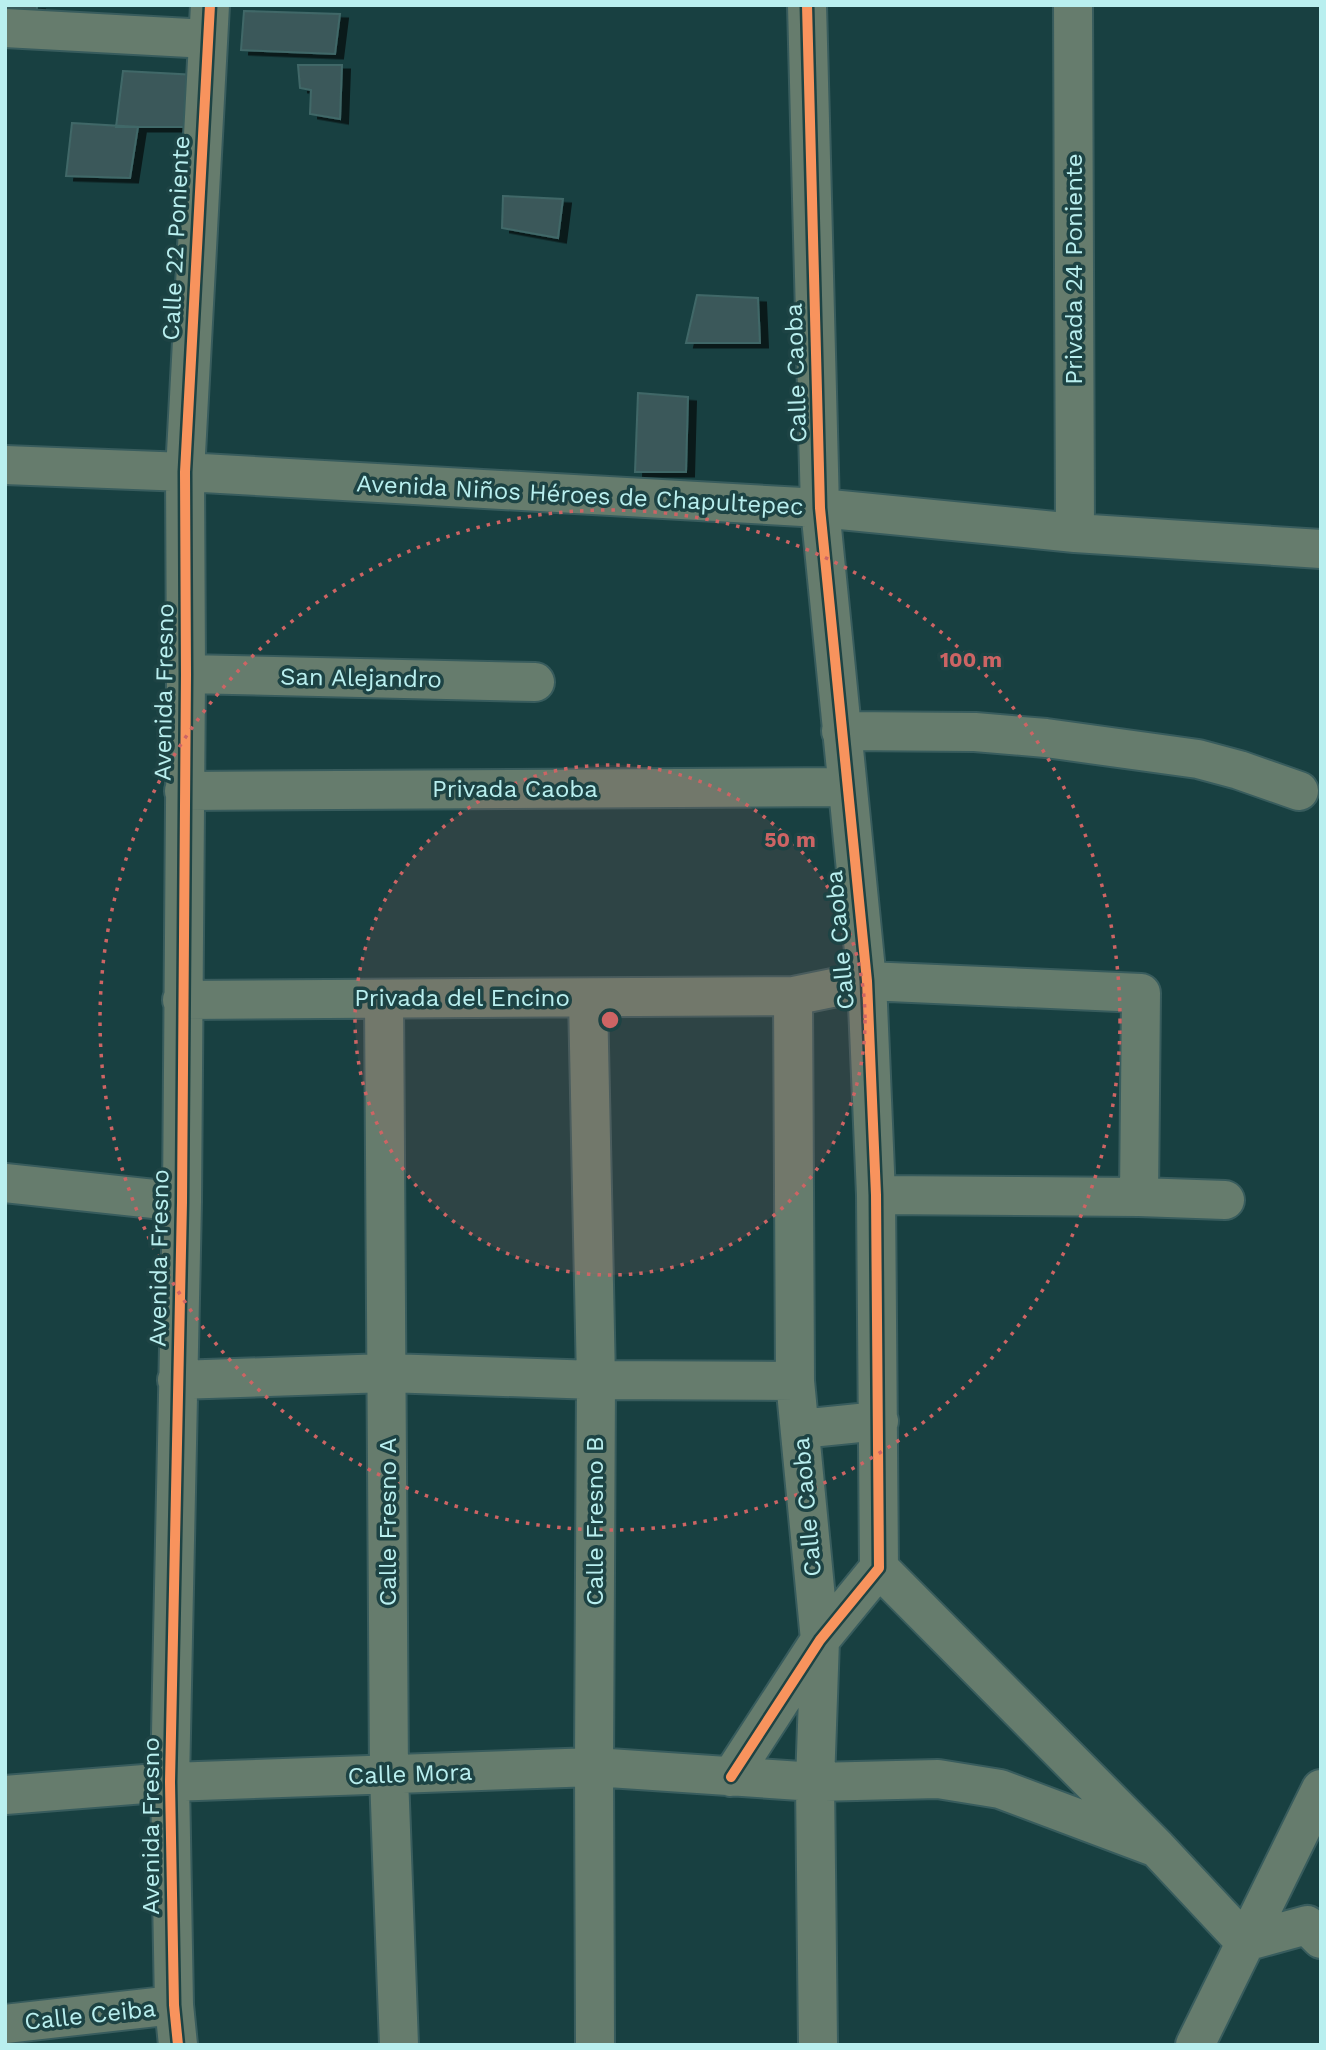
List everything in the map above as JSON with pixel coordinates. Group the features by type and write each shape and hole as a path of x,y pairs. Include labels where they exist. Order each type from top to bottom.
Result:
{"street":[{"name":"Calle Caoba","path":"807,5 820,508 867,981 876,1195 879,1421 879,1568 820,1640"},
{"name":"Privada 24 Poniente","path":"1073,5 1074,533"},
{"path":"5,28 209,22"},
{"name":"Calle 22 Poniente","path":"185,472 209,22"},
{"name":"Avenida Niños Héroes de Chapultepec","path":"5,465 185,472 820,508 1074,533 1321,549"},
{"name":"Avenida Fresno","path":"178,2045 174,2005 170,1782 182,1202 185,472"},
{"name":"San Alejandro","path":"186,674 535,682"},
{"path":"841,731 975,732 1046,738 1198,759 1239,769 1299,791"},
{"name":"Privada Caoba","path":"184,791 846,787"},
{"name":"Privada del Encino","path":"182,1000 793,996 867,981 1140,993 1139,1196"},
{"name":"Calle Caoba","path":"793,996 795,1381 820,1640 815,1782 818,2045"},
{"name":"Calle Fresno B","path":"587,998 596,1380 596,2045"},
{"name":"Calle Fresno A","path":"384,999 389,1776 398,2045"},
{"path":"5,1183 182,1202"},
{"path":"876,1195 1139,1196 1225,1200"},
{"path":"177,1380 387,1373 596,1380 795,1381"},
{"path":"800,1429 879,1421"},
{"path":"879,1568 1157,1848 1245,1942"},
{"path":"731,1777 820,1640"},
{"name":"Calle Mora","path":"5,1795 170,1782 594,1767 815,1782 938,1779 1000,1789 1157,1848"},
{"path":"1195,2045 1321,1789"},
{"path":"1245,1942 1307,1925 1321,1939"},
{"name":"Calle Ceiba","path":"5,2024 174,2005"}],"building":[{"path":"5,5 37,5 36,30 5,22"},
{"path":"244,11 340,14 335,54 241,50"},
{"path":"298,65 342,65 340,119 310,114 311,90 300,88"},
{"path":"123,71 197,75 192,127 116,127"},
{"path":"72,123 138,127 130,178 66,176"},
{"path":"503,196 563,199 558,238 502,228"},
{"path":"697,295 758,298 760,343 686,343"},
{"path":"638,393 688,397 686,472 635,472"}],"cycle path":[{"path":"178,2045 174,2005 170,1782 182,1202 185,472 210,5"},
{"path":"731,1777 820,1640 879,1568 876,1195 867,981 820,508 807,5"}]}
